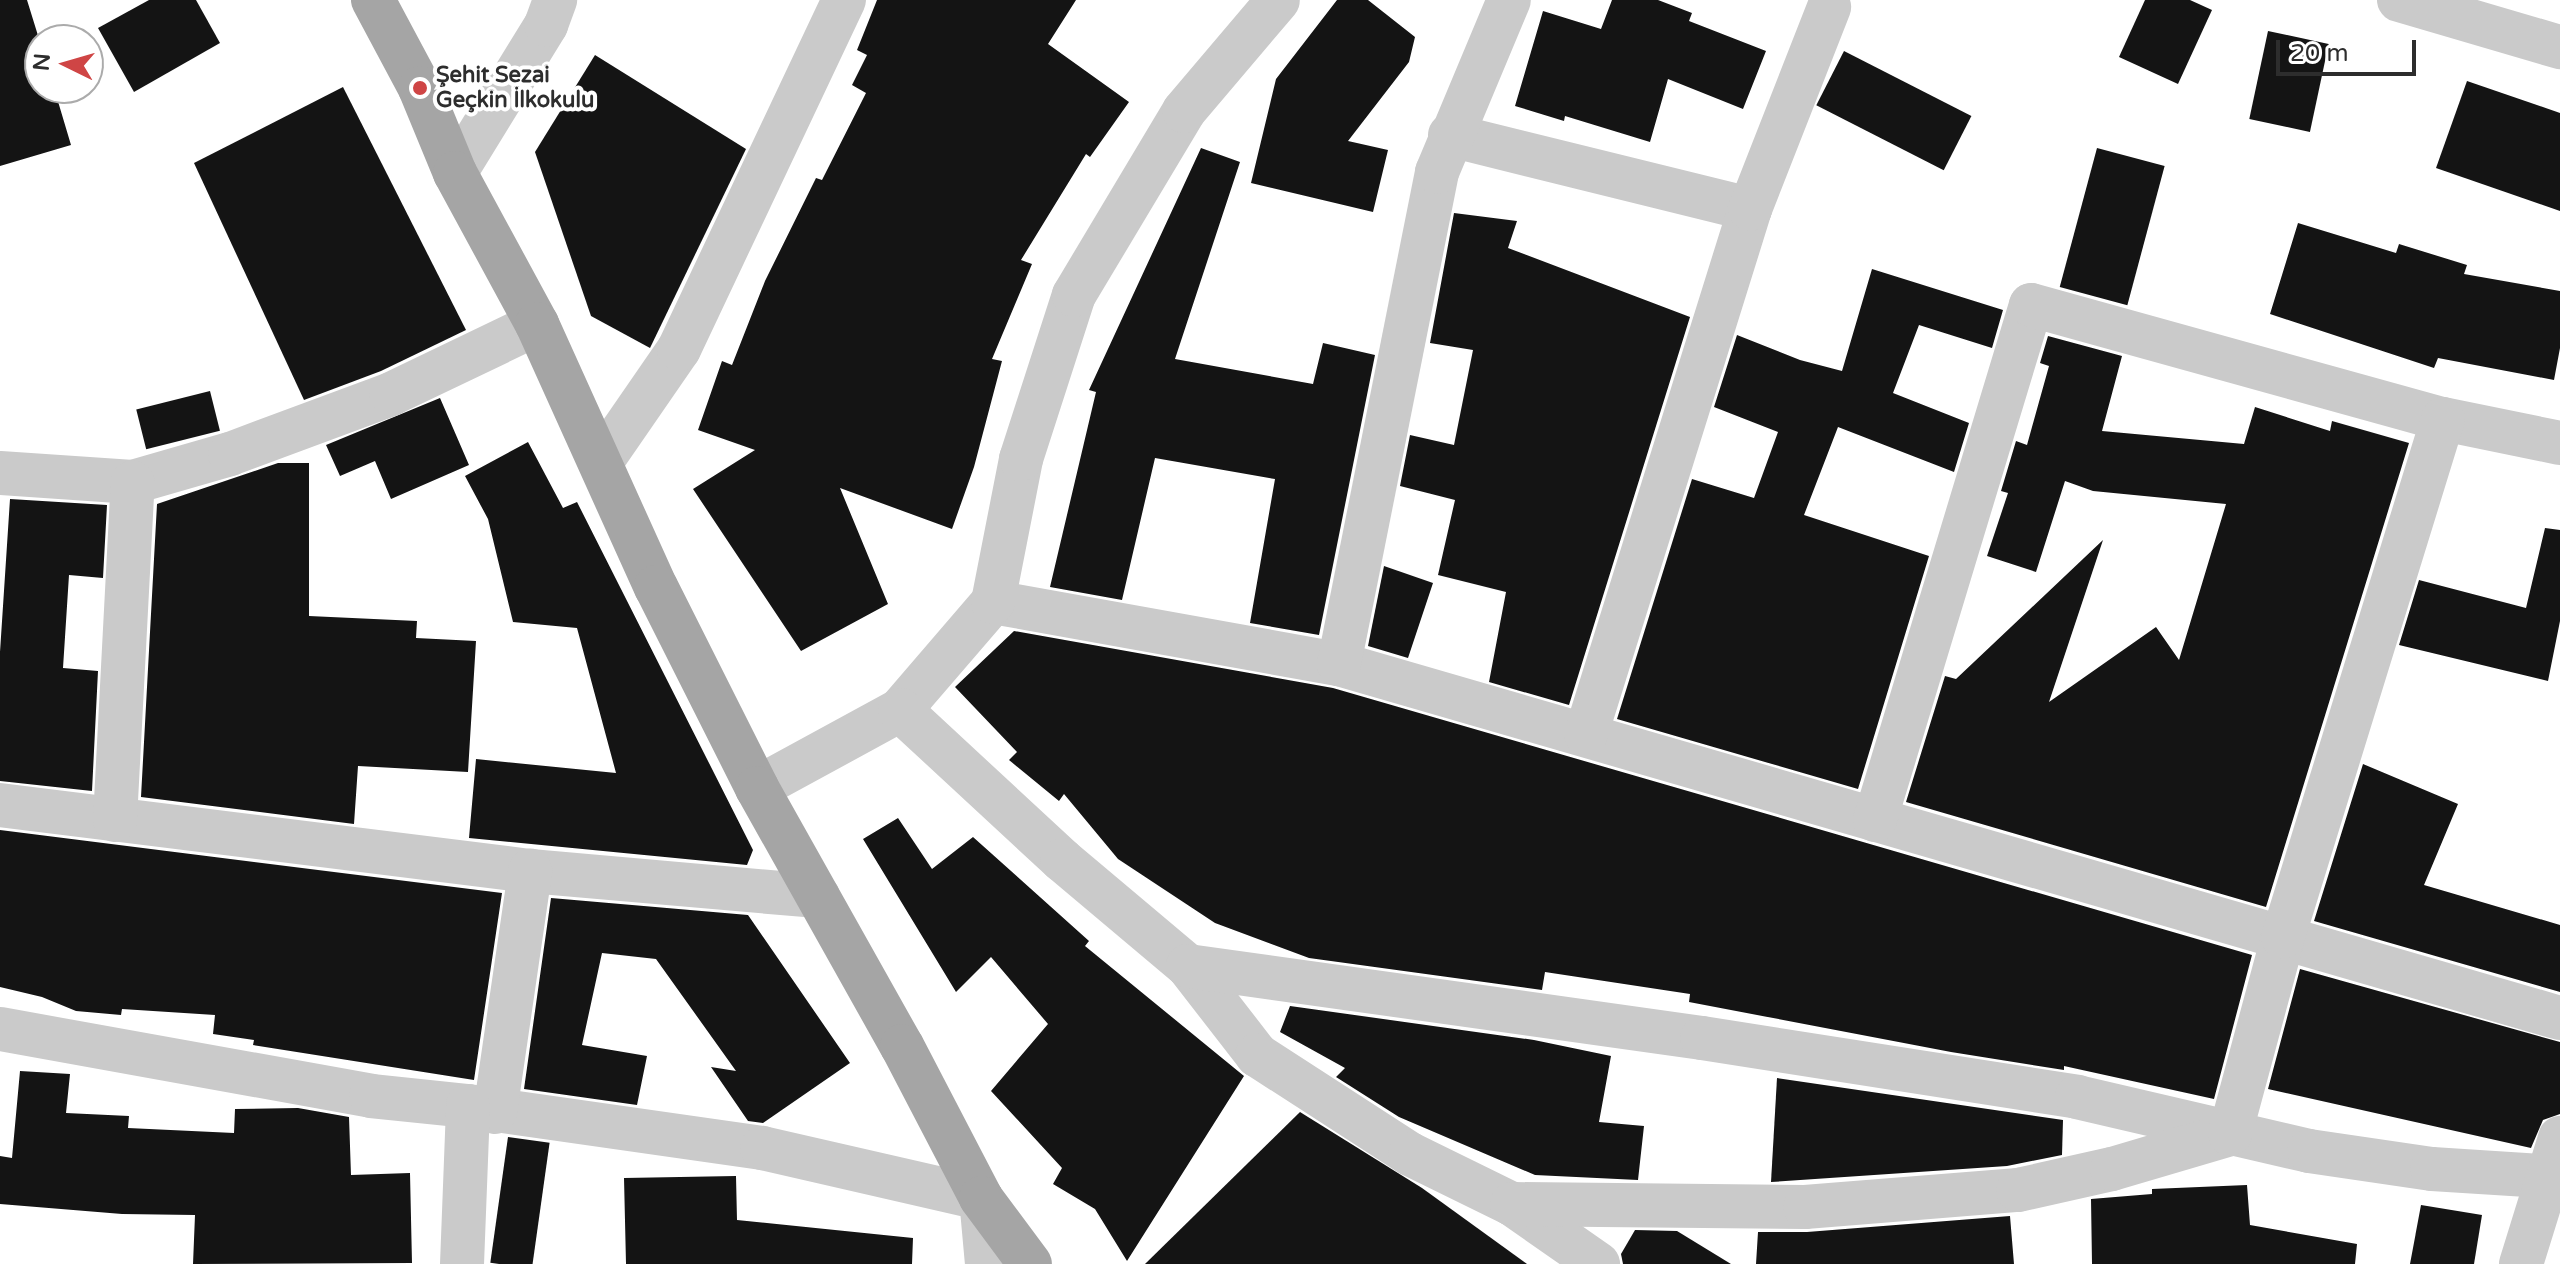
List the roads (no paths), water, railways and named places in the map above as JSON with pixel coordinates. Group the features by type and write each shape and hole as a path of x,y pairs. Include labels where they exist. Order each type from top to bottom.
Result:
{"main road":[{"path":"373,0 420,88 455,173 537,324 656,587 757,788 902,1046 981,1198 1030,1264"}],"street":[{"path":"455,173 546,25 555,0"},
{"path":"601,462 679,349 844,0"},
{"path":"757,788 900,710 993,602 1021,459 1074,295 1184,111 1278,0"},
{"path":"1339,664 1437,172 1509,0"},
{"path":"2399,0 2560,47"},
{"path":"1586,734 1750,209 1829,7"},
{"path":"1450,135 1750,209"},
{"path":"1875,820 2031,305 2443,419 2560,443"},
{"path":"0,473 133,482 230,454 391,394 537,324"},
{"path":"2230,1134 2283,937 2443,419"},
{"path":"115,820 133,482"},
{"path":"993,602 1339,664 2560,1018"},
{"path":"900,710 1062,860 1188,966 1257,1055 1410,1154 1512,1204 1598,1264"},
{"path":"0,805 530,871 818,896"},
{"path":"462,1264 482,1109 530,871"},
{"path":"1188,966 1702,1038 2077,1097 2309,1151 2432,1169 2555,1164 2521,1264"},
{"path":"0,1029 371,1096 762,1148 981,1198 987,1264"},
{"path":"1512,1204 1805,1207 2018,1190 2112,1169 2230,1134"}],"place":[{"name":"Şehit Sezai Geçkin İlkokulu","path":"420,88"}]}
